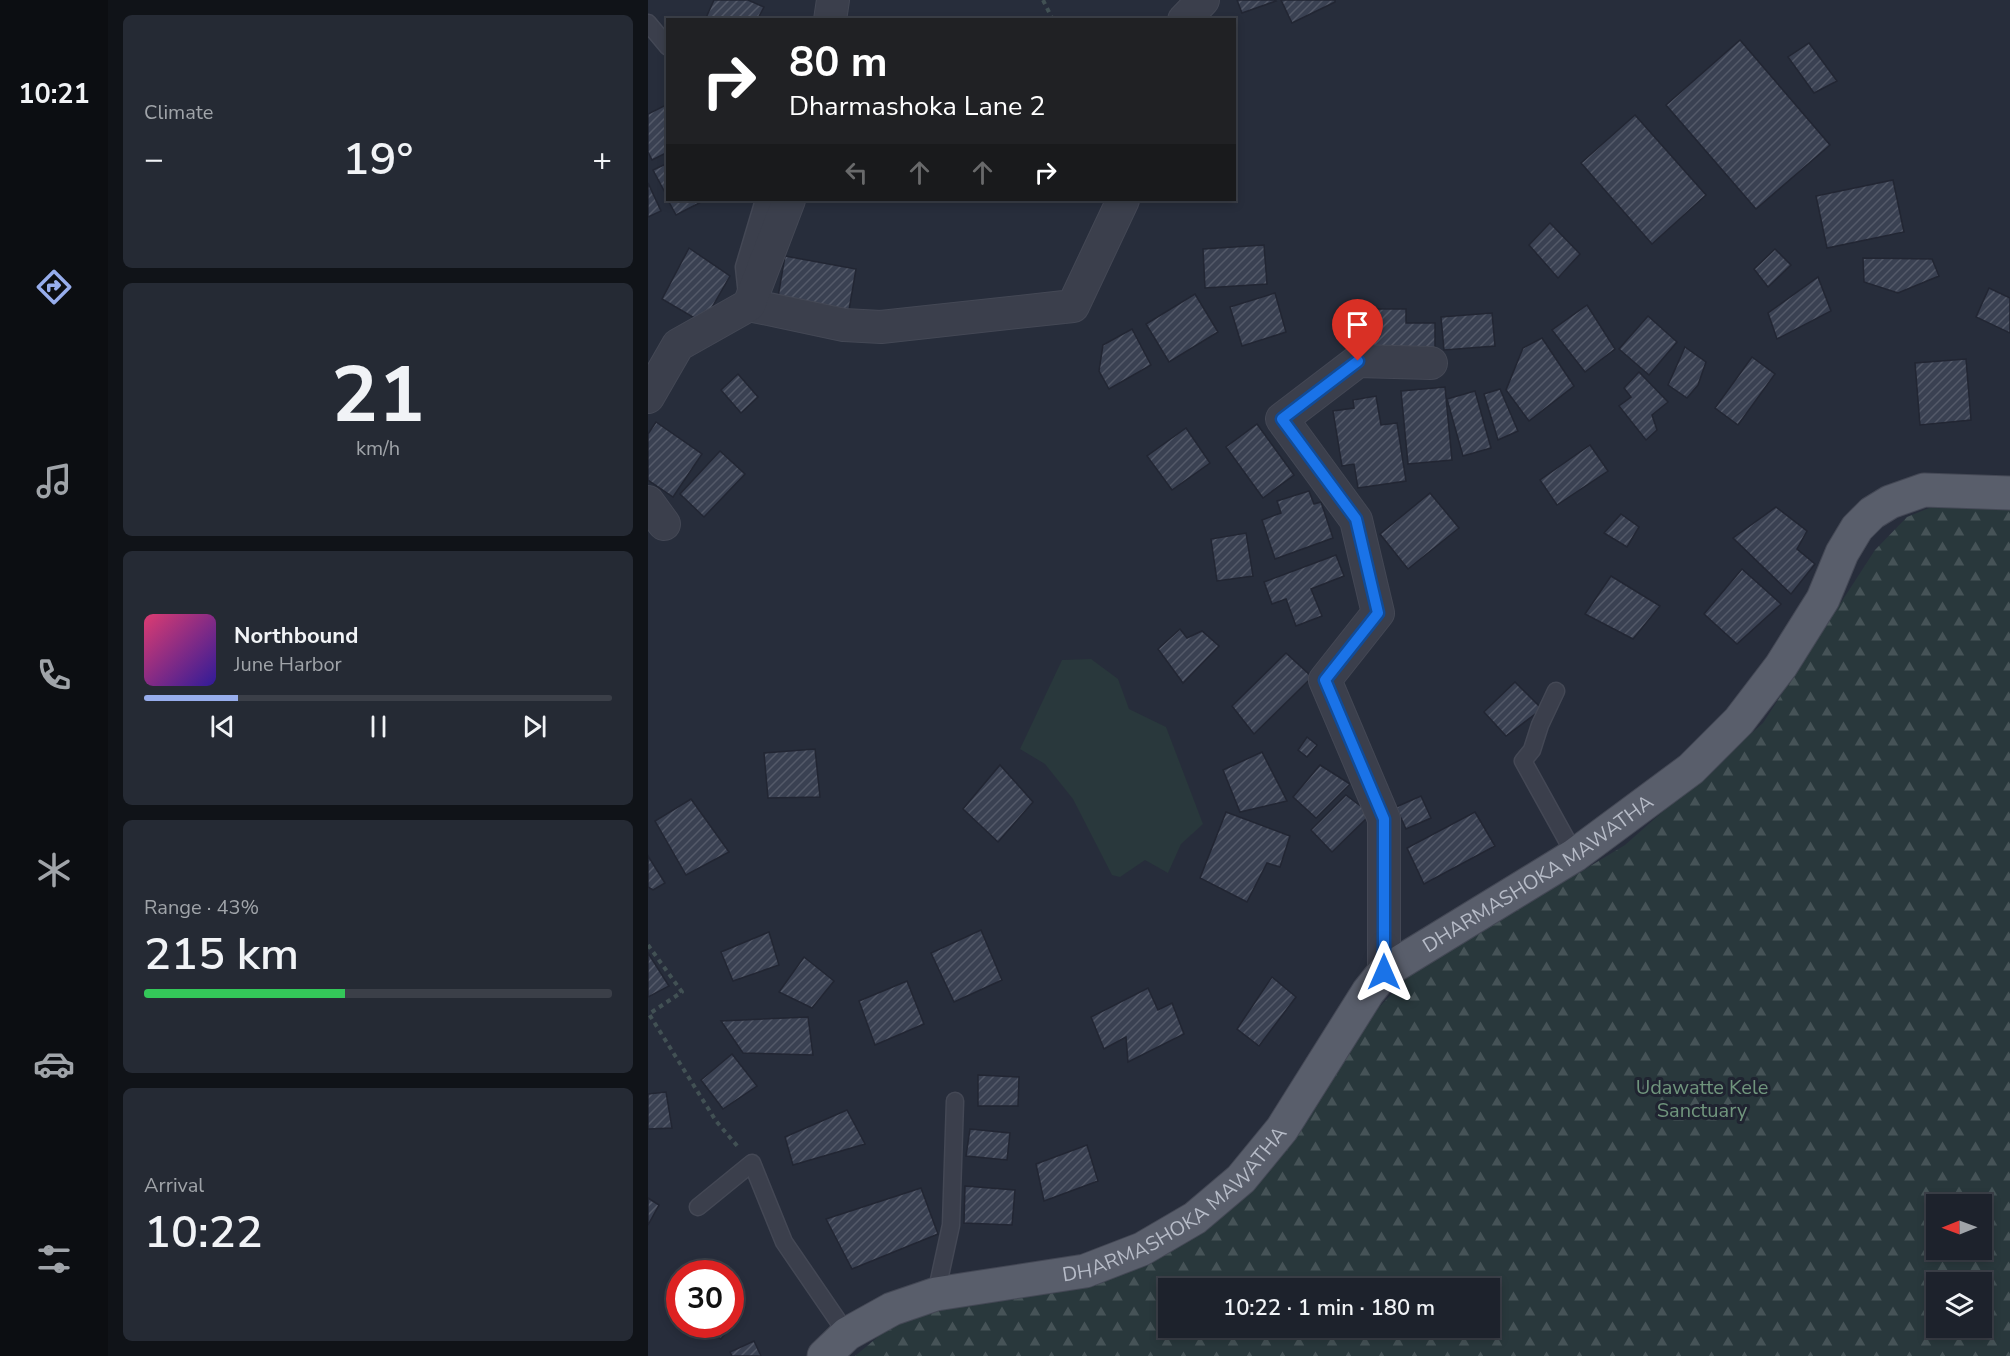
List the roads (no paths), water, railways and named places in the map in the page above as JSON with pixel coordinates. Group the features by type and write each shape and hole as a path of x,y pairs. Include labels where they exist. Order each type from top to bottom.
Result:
{"main road":[{"name":"DHARMASHOKA MAWATHA","path":"836,1345 892,1309 936,1294 1085,1271 1142,1249 1195,1218 1241,1179 1282,1129 1368,992 1384,972 1575,855 1691,769 1739,722 1781,666 1822,599 1842,554 1857,528 1872,513 1890,502 1924,490 2010,493"}],"street":[{"path":"830,18 833,0"},
{"path":"1186,18 1203,0"},
{"path":"648,397 678,345 749,305 789,201"},
{"path":"749,305 844,325 881,327 1072,306 1124,201"},
{"path":"1384,972 1384,819 1325,680 1378,613 1356,519 1282,419 1358,361 1431,363"}],"lane":[{"path":"648,23 666,45"},
{"path":"749,305 744,267 764,201"},
{"path":"1556,691 1539,724 1532,750 1524,761 1575,855"},
{"path":"936,1294 951,1225 955,1101"},
{"path":"698,1207 752,1163 783,1242 836,1345"}],"park label":[{"name":"Udawatte Kele Sanctuary","path":"1702,1098"}]}
